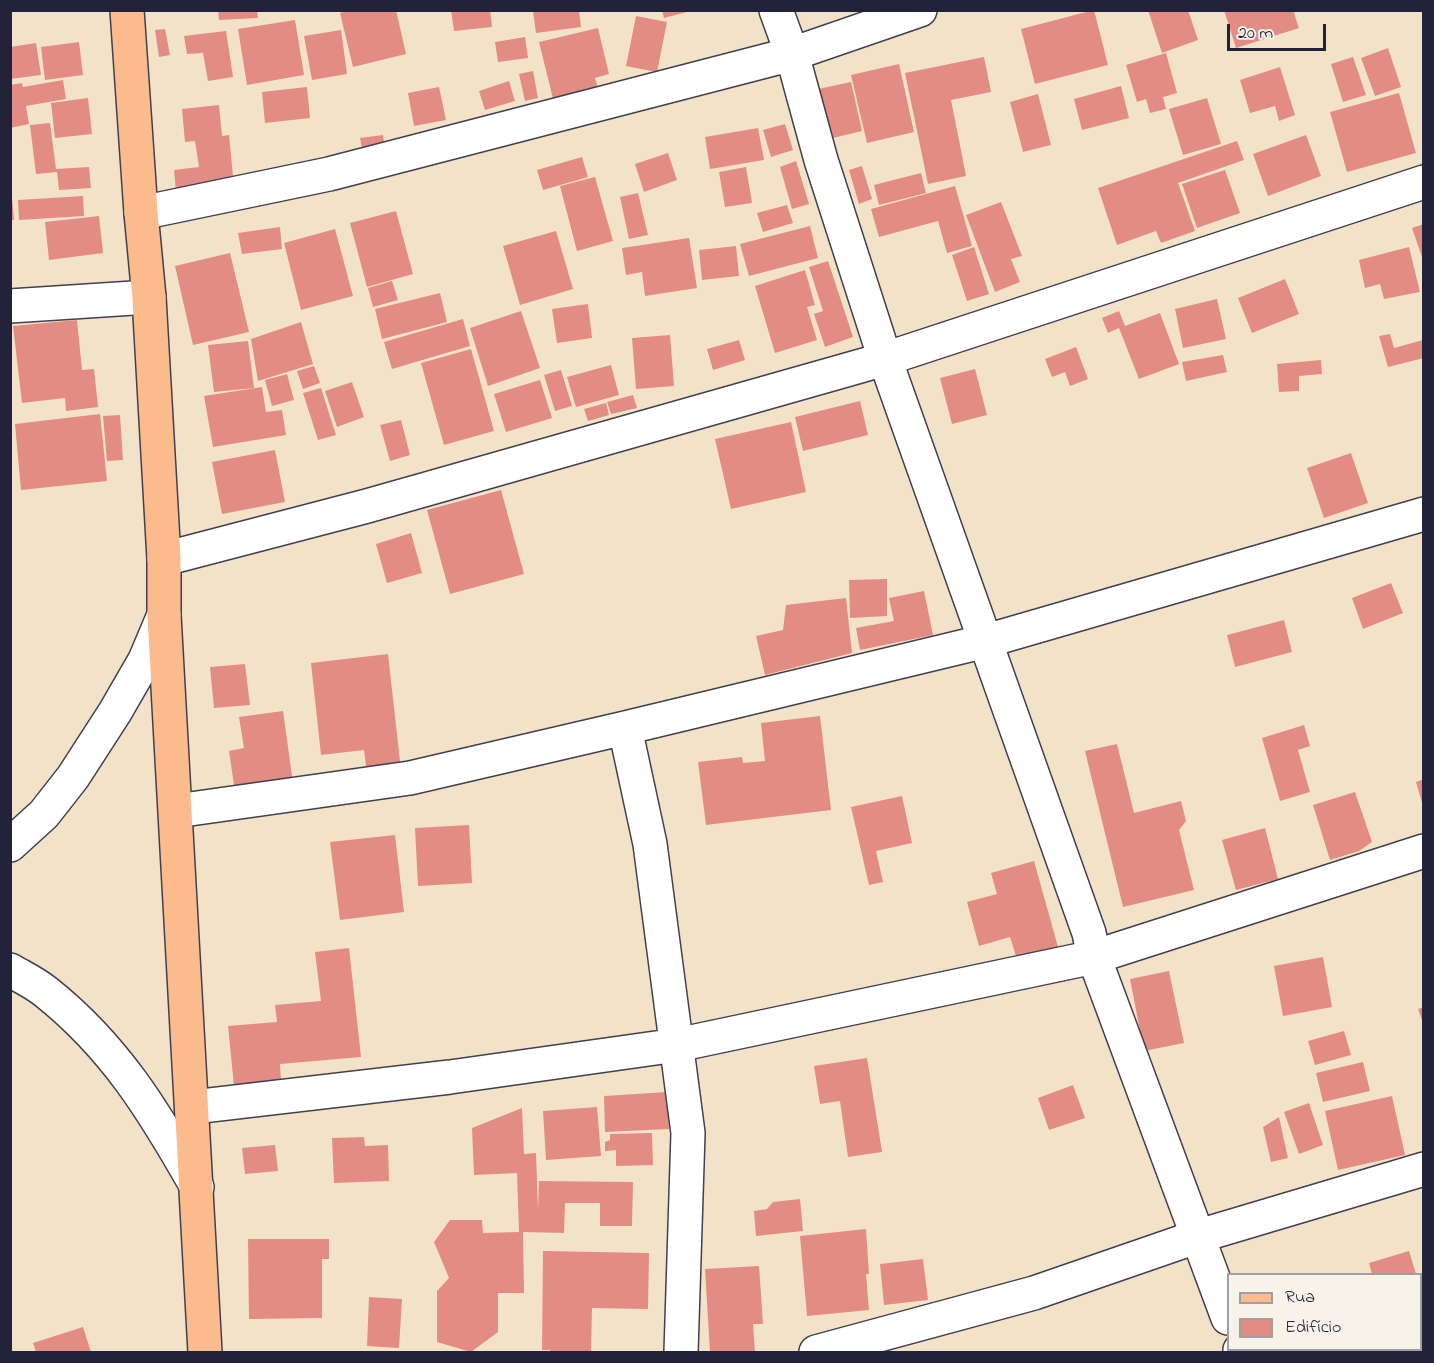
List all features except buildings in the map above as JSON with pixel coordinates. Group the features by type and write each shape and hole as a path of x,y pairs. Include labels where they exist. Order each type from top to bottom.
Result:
{"main road":[{"path":"127,10 149,297 164,559 164,615 205,1353"}],"street":[{"path":"777,10 792,54 821,160 885,359 1089,933 1094,957 1227,1315"},
{"path":"141,213 329,174 792,54 921,10"},
{"path":"164,559 367,506 885,359 1424,182"},
{"path":"10,306 149,297"},
{"path":"176,811 410,778 625,728 986,641 1424,514"},
{"path":"10,845 44,814 73,777 145,660 164,615"},
{"path":"625,728 650,844 688,1133 681,1353"},
{"path":"193,1107 450,1077 677,1045 1094,957 1424,851"},
{"path":"10,970 44,990 89,1030 118,1062 144,1098 197,1187"},
{"path":"816,1353 1034,1293 1199,1236 1424,1169"}]}
